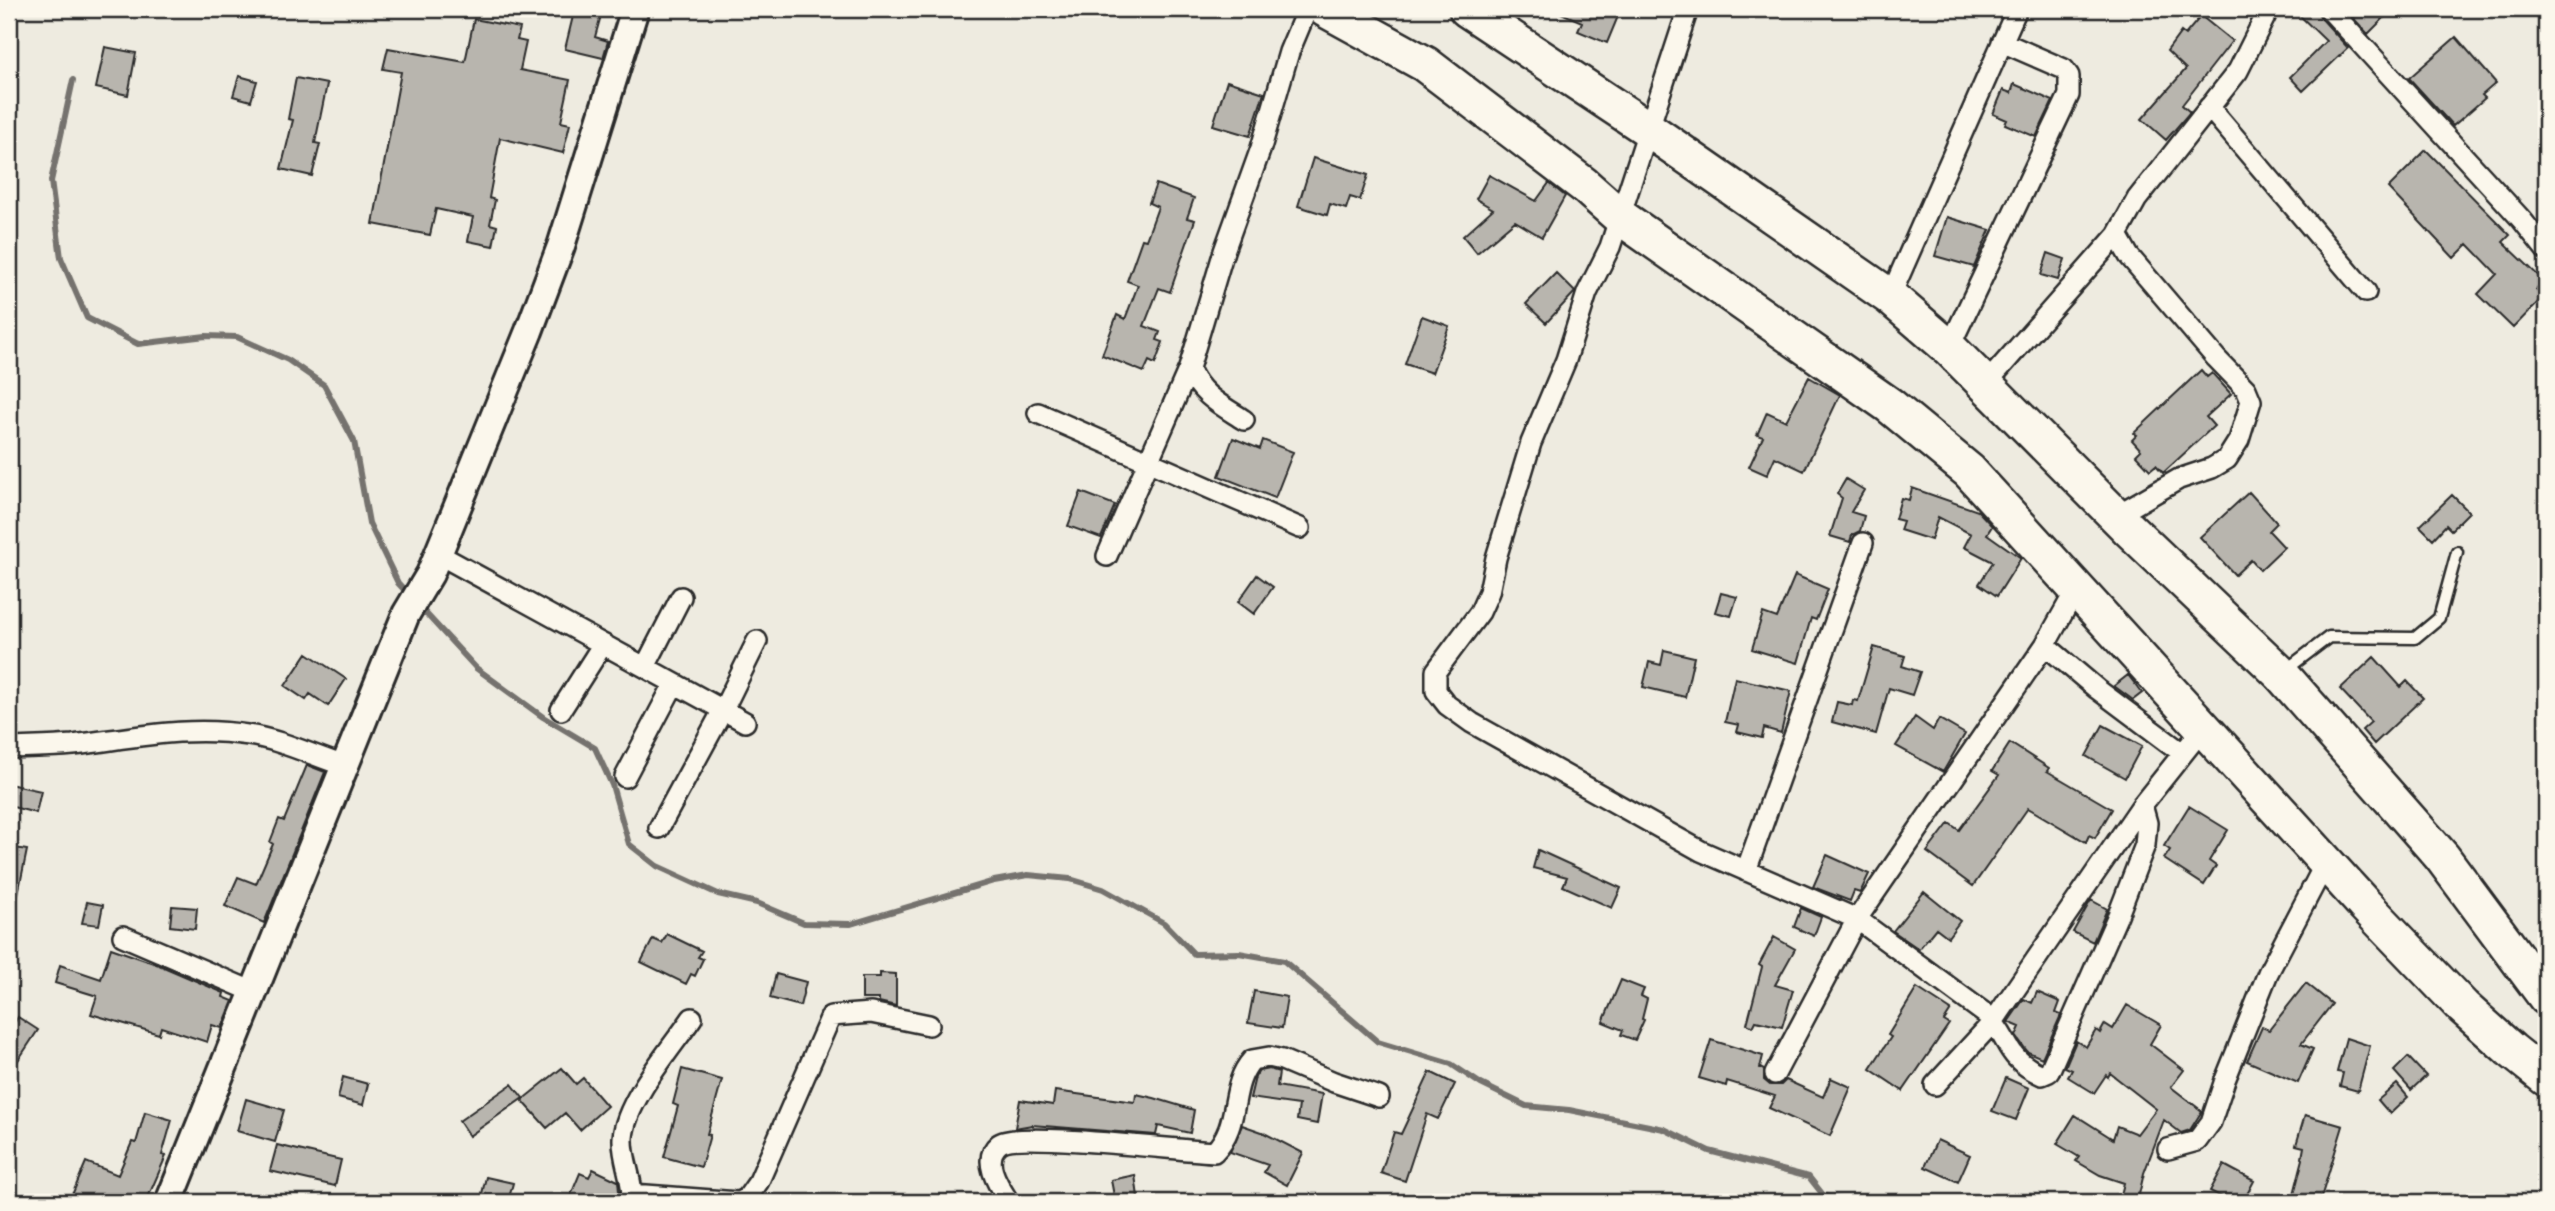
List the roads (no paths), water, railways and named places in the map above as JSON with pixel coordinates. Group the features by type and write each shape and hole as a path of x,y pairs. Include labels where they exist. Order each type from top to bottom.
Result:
{"highway":[{"path":"1325,9 1425,64 1619,216 1889,405 1969,471 2326,862 2463,1007 2511,1050 2541,1066"},
{"path":"1467,9 1890,297 1950,348 2128,528 2281,674 2442,857 2546,997"}],"street":[{"path":"169,1202 406,614 434,564 473,472 561,246 635,9"},
{"path":"1107,556 1189,368 1224,251 1261,148 1289,52 1307,9"},
{"path":"1688,9 1610,247 1587,293 1566,360 1531,443 1496,558 1489,592 1480,612 1436,671 1436,691 1447,705 1472,723 1701,851 1857,919 1965,997 1993,1022 2015,1058 2024,1067 2042,1075 2049,1072 2118,915 2145,845 2147,822 2142,805"},
{"path":"1890,297 2017,9"},
{"path":"1985,385 2116,235 2137,199 2238,71 2269,9"},
{"path":"2329,9 2513,210 2546,250"},
{"path":"1950,348 2069,94 2069,76 2064,69 2001,42"},
{"path":"2209,107 2367,292"},
{"path":"2116,235 2129,256 2246,389 2251,401 2239,440 2227,459 2212,468 2179,479 2117,515"},
{"path":"1189,368 1195,383 1207,397 1244,420"},
{"path":"1038,413 1300,528"},
{"path":"1746,871 1863,542"},
{"path":"434,564 603,644 745,722"},
{"path":"1776,1074 1857,919 2045,645 2077,588"},
{"path":"645,667 681,597"},
{"path":"659,828 757,641"},
{"path":"561,710 603,644"},
{"path":"2045,645 2097,689 2181,752"},
{"path":"625,777 674,684"},
{"path":"1935,1085 1993,1022 2142,805 2181,752 2204,727"},
{"path":"9,748 71,745 186,730 211,730 250,735 290,745 345,766"},
{"path":"2168,1149 2197,1141 2211,1122 2268,973 2326,862"},
{"path":"123,936 254,992"},
{"path":"692,1018 645,1085 626,1122 624,1156 632,1198 739,1202 747,1198 760,1181 831,1016 871,1013 929,1025"},
{"path":"1009,1202 993,1177 992,1154 999,1144 1011,1140 1042,1139 1214,1152 1225,1141 1243,1070 1252,1060 1269,1057 1282,1060 1379,1097"}],"lane":[{"path":"2281,674 2329,637 2415,638 2439,618 2457,552"}],"waterway":[{"path":"73,80 51,181 61,258 87,318 138,344 206,336 237,337 288,360 324,385 354,441 369,523 398,583 409,595"},
{"path":"419,606 476,668 543,717 595,748 612,785 629,844 657,866 718,894 757,903 804,923 851,924 994,881 1028,875 1070,879 1103,889 1164,923 1194,954 1239,953 1284,961 1378,1042 1451,1064 1481,1084 1526,1106 1569,1110 1664,1129 1709,1151 1809,1177 1824,1196 1848,1202"},
{"path":"1859,1202 1960,1202"}]}
